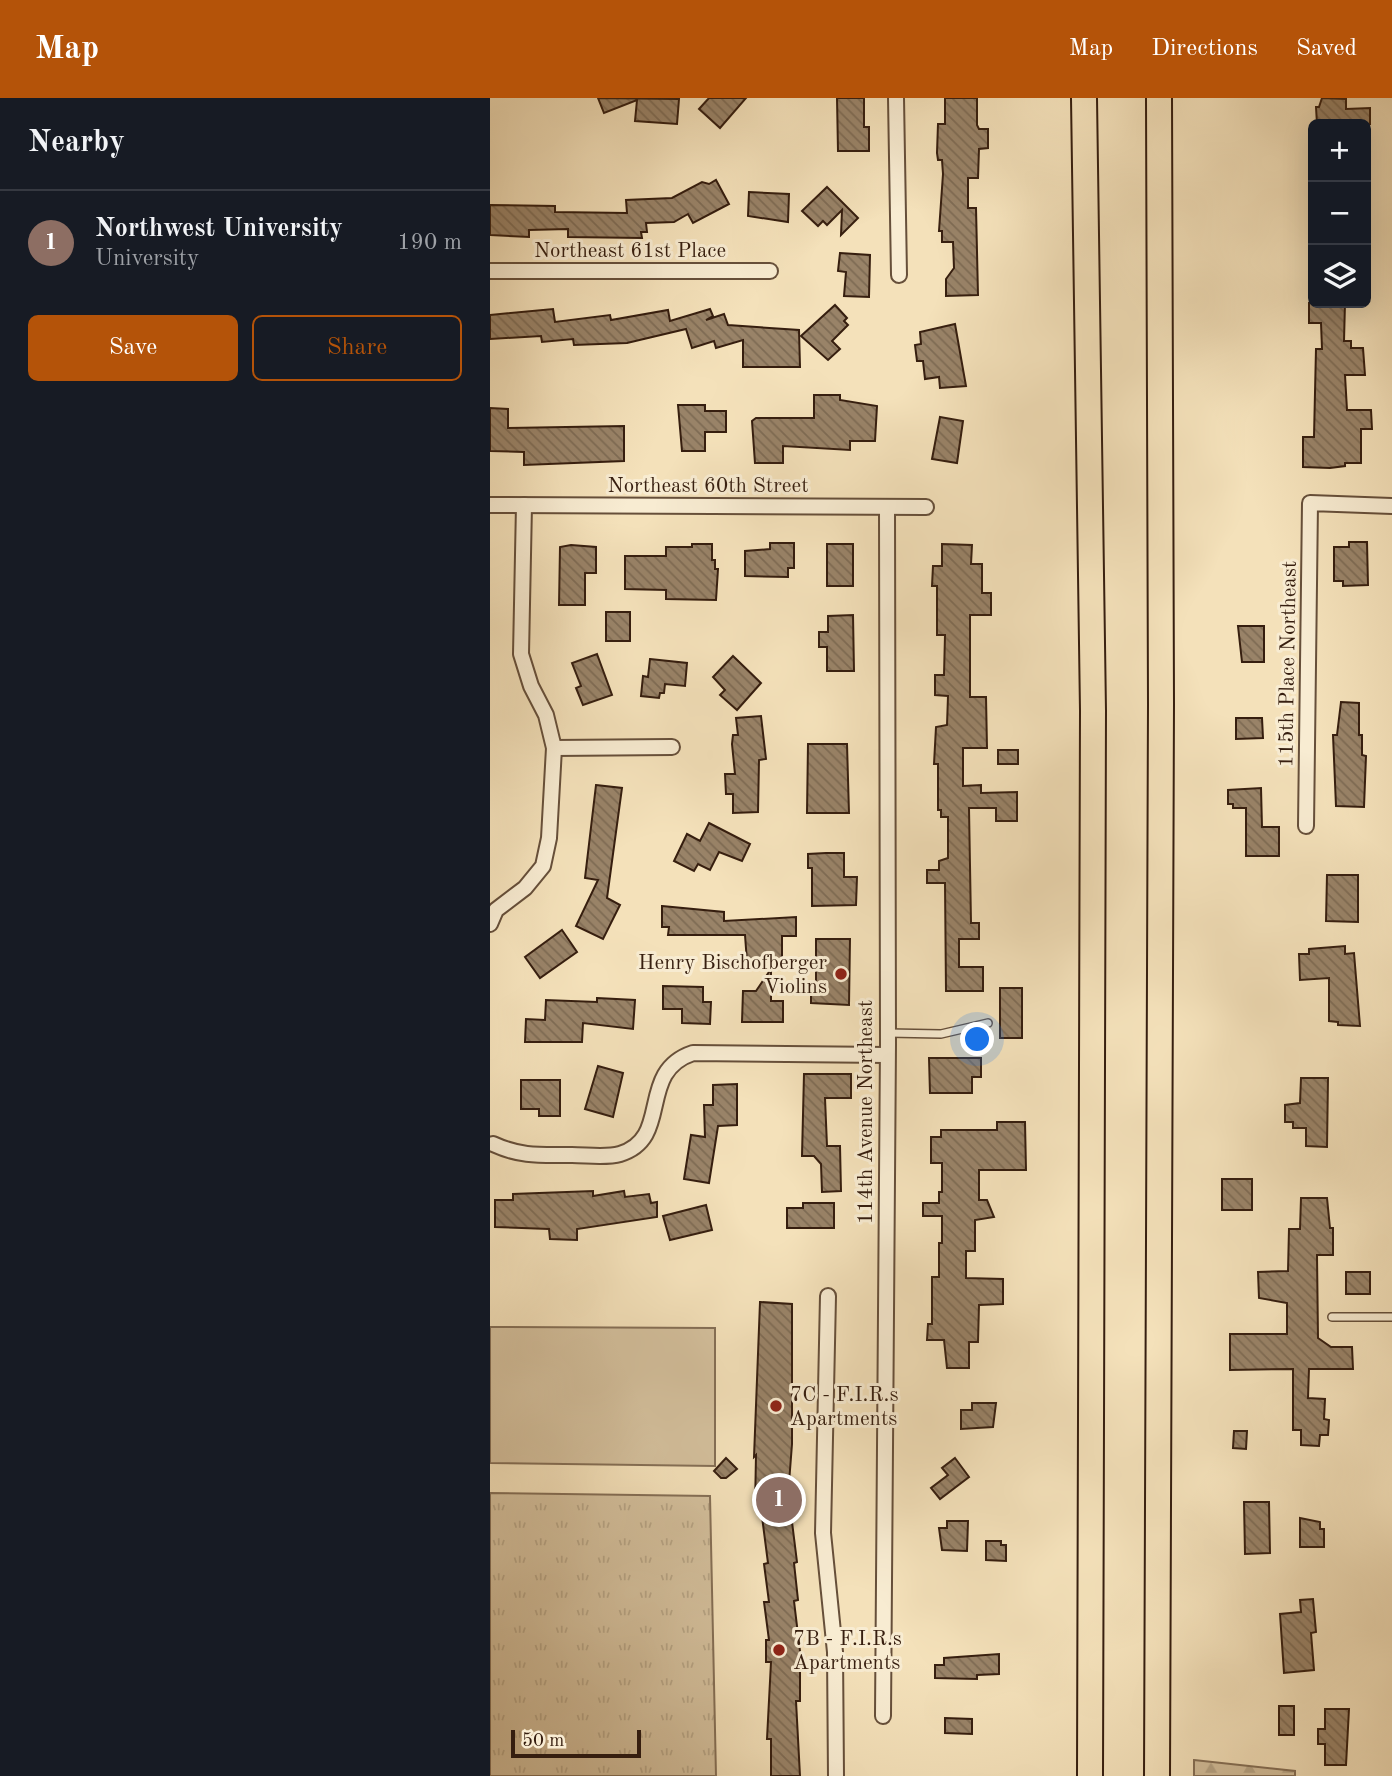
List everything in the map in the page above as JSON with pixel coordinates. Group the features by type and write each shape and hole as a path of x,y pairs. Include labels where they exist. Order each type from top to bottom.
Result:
{"highway":[{"path":"1084,98 1093,711 1090,1776"},
{"path":"1157,1776 1161,718 1159,98"}],"street":[{"path":"896,98 899,275"},
{"name":"Northeast 61st Place","path":"490,271 770,271"},
{"name":"115th Place Northeast","path":"1306,826 1310,503 1392,506"},
{"name":"Northeast 60th Street","path":"490,505 926,507"},
{"path":"490,923 496,910 525,888 543,866 549,838 554,748 546,715 531,687 521,654 524,505"},
{"name":"114th Avenue Northeast","path":"883,1716 887,507"},
{"path":"554,748 672,747"},
{"path":"491,1142 516,1154 617,1155 637,1147 648,1131 664,1072 676,1059 693,1054 887,1055"},
{"path":"828,1296 823,1534 835,1652 836,1776"}],"lane":[{"path":"887,1033 941,1034 988,1023"},
{"path":"1332,1317 1392,1317"}],"green space":[{"path":"490,1327 715,1328 715,1466 490,1463"},
{"path":"490,1493 710,1496 716,1776 490,1776"},
{"path":"1194,1760 1295,1771 1295,1776 1194,1776"}],"building":[{"path":"598,98 679,99 677,124 635,121 637,100 604,113"},
{"path":"709,98 746,98 720,128 699,109"},
{"path":"837,98 864,98 864,127 869,127 869,151 838,151"},
{"path":"945,98 977,98 977,125 979,129 988,129 988,148 979,149 978,178 968,178 968,208 976,208 978,295 946,296 946,279 954,268 953,242 942,242 942,231 939,231 943,174 942,160 938,160 937,153 938,124 945,124"},
{"path":"1322,98 1346,99 1346,109 1370,108 1370,119 1317,119 1316,107 1319,107"},
{"path":"716,180 729,204 693,223 688,214 674,222 646,223 647,232 641,232 642,238 568,237 568,229 529,230 529,237 490,235 490,205 555,206 555,212 627,213 626,200 672,198 702,182 709,184"},
{"path":"827,187 858,218 841,235 842,210 827,225 823,221 818,226 802,211"},
{"path":"749,192 789,194 788,222 748,216"},
{"path":"840,253 870,255 869,297 844,296 846,272 838,271"},
{"path":"835,305 847,318 844,321 848,325 832,341 840,349 828,360 801,336"},
{"path":"1309,308 1345,308 1344,341 1351,341 1351,348 1363,348 1365,375 1345,375 1347,410 1371,410 1372,429 1361,429 1361,463 1345,463 1345,466 1330,468 1303,467 1303,437 1314,437 1316,349 1322,349 1321,323 1309,323"},
{"path":"553,309 555,322 610,315 611,320 668,310 670,321 710,309 713,316 706,320 724,314 728,325 799,330 800,367 743,367 743,340 716,348 714,341 692,348 686,329 627,343 574,345 573,339 542,342 541,336 490,339 490,315"},
{"path":"955,324 966,386 940,388 939,377 925,379 923,361 917,361 915,345 921,344 920,332"},
{"path":"814,395 840,395 840,400 877,406 875,441 850,441 850,450 783,446 783,463 755,463 752,421 756,418 814,418"},
{"path":"678,405 705,405 705,411 726,411 726,432 705,432 705,451 682,451"},
{"path":"490,408 508,409 508,428 624,426 624,461 524,465 524,452 490,451"},
{"path":"940,417 963,421 957,463 932,459"},
{"path":"1349,542 1367,542 1368,585 1343,586 1343,581 1334,581 1334,547 1349,547"},
{"path":"770,543 794,543 794,568 788,568 788,577 745,576 745,551 770,549"},
{"path":"692,544 712,544 712,560 715,560 715,569 718,569 716,600 666,599 666,590 625,589 625,556 666,556 666,547 692,547"},
{"path":"827,544 853,544 853,586 827,586"},
{"path":"942,544 972,545 971,564 982,564 982,593 991,593 991,615 970,615 970,697 986,697 987,748 963,748 963,786 981,785 981,793 1017,792 1017,821 996,821 996,808 969,808 971,923 979,923 979,939 959,939 959,967 983,967 983,991 946,991 945,883 927,883 927,870 939,870 939,861 948,858 948,817 941,817 941,810 938,810 938,764 934,764 936,727 947,725 948,696 935,695 935,675 944,675 945,635 937,635 937,586 932,586 933,566 942,566"},
{"path":"560,547 596,547 596,573 585,573 585,605 559,605"},
{"path":"606,612 630,612 630,641 606,641"},
{"path":"853,615 854,671 827,671 827,647 819,647 819,632 828,632 828,616"},
{"path":"1238,626 1264,626 1264,662 1242,662"},
{"path":"597,654 612,695 583,705 576,688 581,686 572,663"},
{"path":"733,656 761,683 737,710 720,695 725,690 713,677"},
{"path":"650,659 687,663 685,686 665,684 664,693 660,693 659,698 641,696 643,676 648,677"},
{"path":"1341,702 1359,703 1359,735 1362,735 1362,755 1366,756 1364,807 1336,806 1333,735 1337,735"},
{"path":"761,716 766,759 759,760 758,812 733,813 733,794 726,794 725,774 735,774 732,744 733,735 738,735 736,718"},
{"path":"1236,718 1262,718 1263,738 1236,739"},
{"path":"808,744 847,744 849,813 807,813"},
{"path":"998,750 1018,750 1018,764 998,764"},
{"path":"596,785 622,788 607,898 620,905 603,939 576,926 598,880 585,878"},
{"path":"1261,788 1262,827 1279,827 1279,856 1246,856 1246,808 1233,808 1233,804 1228,804 1228,790"},
{"path":"709,823 750,844 742,861 719,852 710,870 698,864 694,871 674,861 687,834 700,841"},
{"path":"844,853 844,877 857,877 856,905 812,906 812,868 808,868 808,854"},
{"path":"1327,875 1358,875 1358,922 1326,921"},
{"path":"662,906 724,912 724,921 796,917 796,936 782,936 782,963 747,962 745,935 668,935 669,927 662,927"},
{"path":"562,930 577,952 540,978 525,957"},
{"path":"816,939 850,939 849,1005 811,1003 811,984 816,984"},
{"path":"1345,946 1345,954 1354,953 1360,1026 1338,1025 1338,1022 1329,1021 1329,978 1300,980 1299,954 1309,954 1309,949"},
{"path":"771,969 771,1001 783,1001 783,1022 742,1022 743,991 756,991"},
{"path":"663,986 703,987 703,1002 711,1002 710,1024 682,1023 682,1009 663,1009"},
{"path":"1000,988 1022,988 1022,1038 1000,1038"},
{"path":"597,998 635,1000 633,1029 583,1023 582,1042 525,1042 526,1019 545,1020 546,1000 597,1002"},
{"path":"929,1058 981,1058 981,1077 972,1077 972,1093 930,1093"},
{"path":"598,1066 623,1073 613,1117 585,1109"},
{"path":"804,1074 851,1074 851,1098 825,1098 827,1146 840,1146 841,1191 822,1192 821,1164 814,1156 802,1156"},
{"path":"1301,1078 1328,1078 1327,1147 1306,1146 1306,1128 1293,1128 1293,1122 1285,1122 1285,1105 1300,1103"},
{"path":"521,1080 560,1080 560,1116 539,1116 539,1109 521,1109"},
{"path":"737,1084 737,1125 718,1126 709,1183 684,1179 691,1135 705,1137 704,1105 713,1105 713,1085"},
{"path":"997,1122 1025,1122 1026,1170 979,1170 979,1200 987,1200 994,1217 975,1220 975,1251 966,1251 966,1278 1003,1279 1003,1304 979,1305 978,1342 969,1342 969,1368 947,1368 944,1340 927,1340 928,1324 932,1324 932,1277 939,1277 939,1243 942,1243 942,1216 923,1216 923,1203 939,1203 939,1192 942,1192 942,1163 931,1163 931,1137 941,1137 941,1130 997,1130"},
{"path":"1222,1179 1252,1179 1252,1210 1222,1210"},
{"path":"593,1191 593,1196 624,1191 625,1197 649,1194 651,1203 657,1202 657,1217 577,1229 577,1240 550,1239 549,1229 495,1227 495,1200 513,1200 513,1194"},
{"path":"1301,1198 1327,1198 1330,1228 1333,1228 1333,1255 1317,1255 1318,1338 1331,1347 1352,1347 1353,1369 1309,1369 1308,1398 1325,1399 1324,1419 1329,1420 1328,1435 1320,1435 1319,1446 1301,1445 1301,1430 1293,1430 1293,1369 1230,1370 1230,1334 1287,1334 1287,1303 1259,1298 1258,1272 1288,1271 1289,1229 1300,1229"},
{"path":"803,1203 834,1203 834,1228 787,1228 787,1208 803,1208"},
{"path":"706,1205 712,1230 670,1240 663,1216"},
{"path":"1346,1272 1370,1272 1370,1294 1346,1294"},
{"path":"760,1302 792,1304 792,1444 786,1522 792,1522 797,1562 794,1563 798,1600 794,1601 800,1651 800,1701 796,1701 800,1776 771,1776 771,1739 767,1739 771,1662 766,1662 766,1640 769,1640 764,1602 769,1602 764,1564 768,1563 761,1509 755,1508 756,1455 754,1457"},
{"path":"972,1403 996,1403 993,1427 961,1429 961,1410 972,1410"},
{"path":"1234,1431 1247,1431 1246,1449 1233,1448"},
{"path":"726,1458 737,1469 726,1478 721,1478 714,1471"},
{"path":"955,1458 969,1477 940,1499 931,1488 948,1475 942,1468"},
{"path":"1244,1502 1269,1502 1270,1553 1245,1554"},
{"path":"1300,1518 1320,1522 1320,1529 1324,1529 1324,1547 1300,1547"},
{"path":"947,1521 968,1521 967,1551 942,1550 939,1528 947,1528"},
{"path":"986,1541 1001,1541 1001,1545 1006,1545 1006,1561 986,1560"},
{"path":"1313,1599 1316,1632 1311,1633 1314,1670 1284,1673 1280,1614 1301,1612 1300,1600"},
{"path":"999,1654 999,1674 977,1675 977,1679 935,1678 935,1665 944,1665 944,1658"},
{"path":"1279,1706 1294,1706 1294,1735 1279,1735"},
{"path":"1325,1709 1349,1709 1346,1765 1325,1765 1325,1744 1318,1744 1318,1729 1325,1729"},
{"path":"945,1718 972,1719 972,1734 945,1733"}],"place":[{"name":"Henry Bischofberger Violins","path":"841,974"},
{"name":"7C - F.I.R.s Apartments","path":"776,1406"},
{"name":"Northwest University","path":"779,1500"},
{"name":"7B - F.I.R.s Apartments","path":"779,1650"}]}
